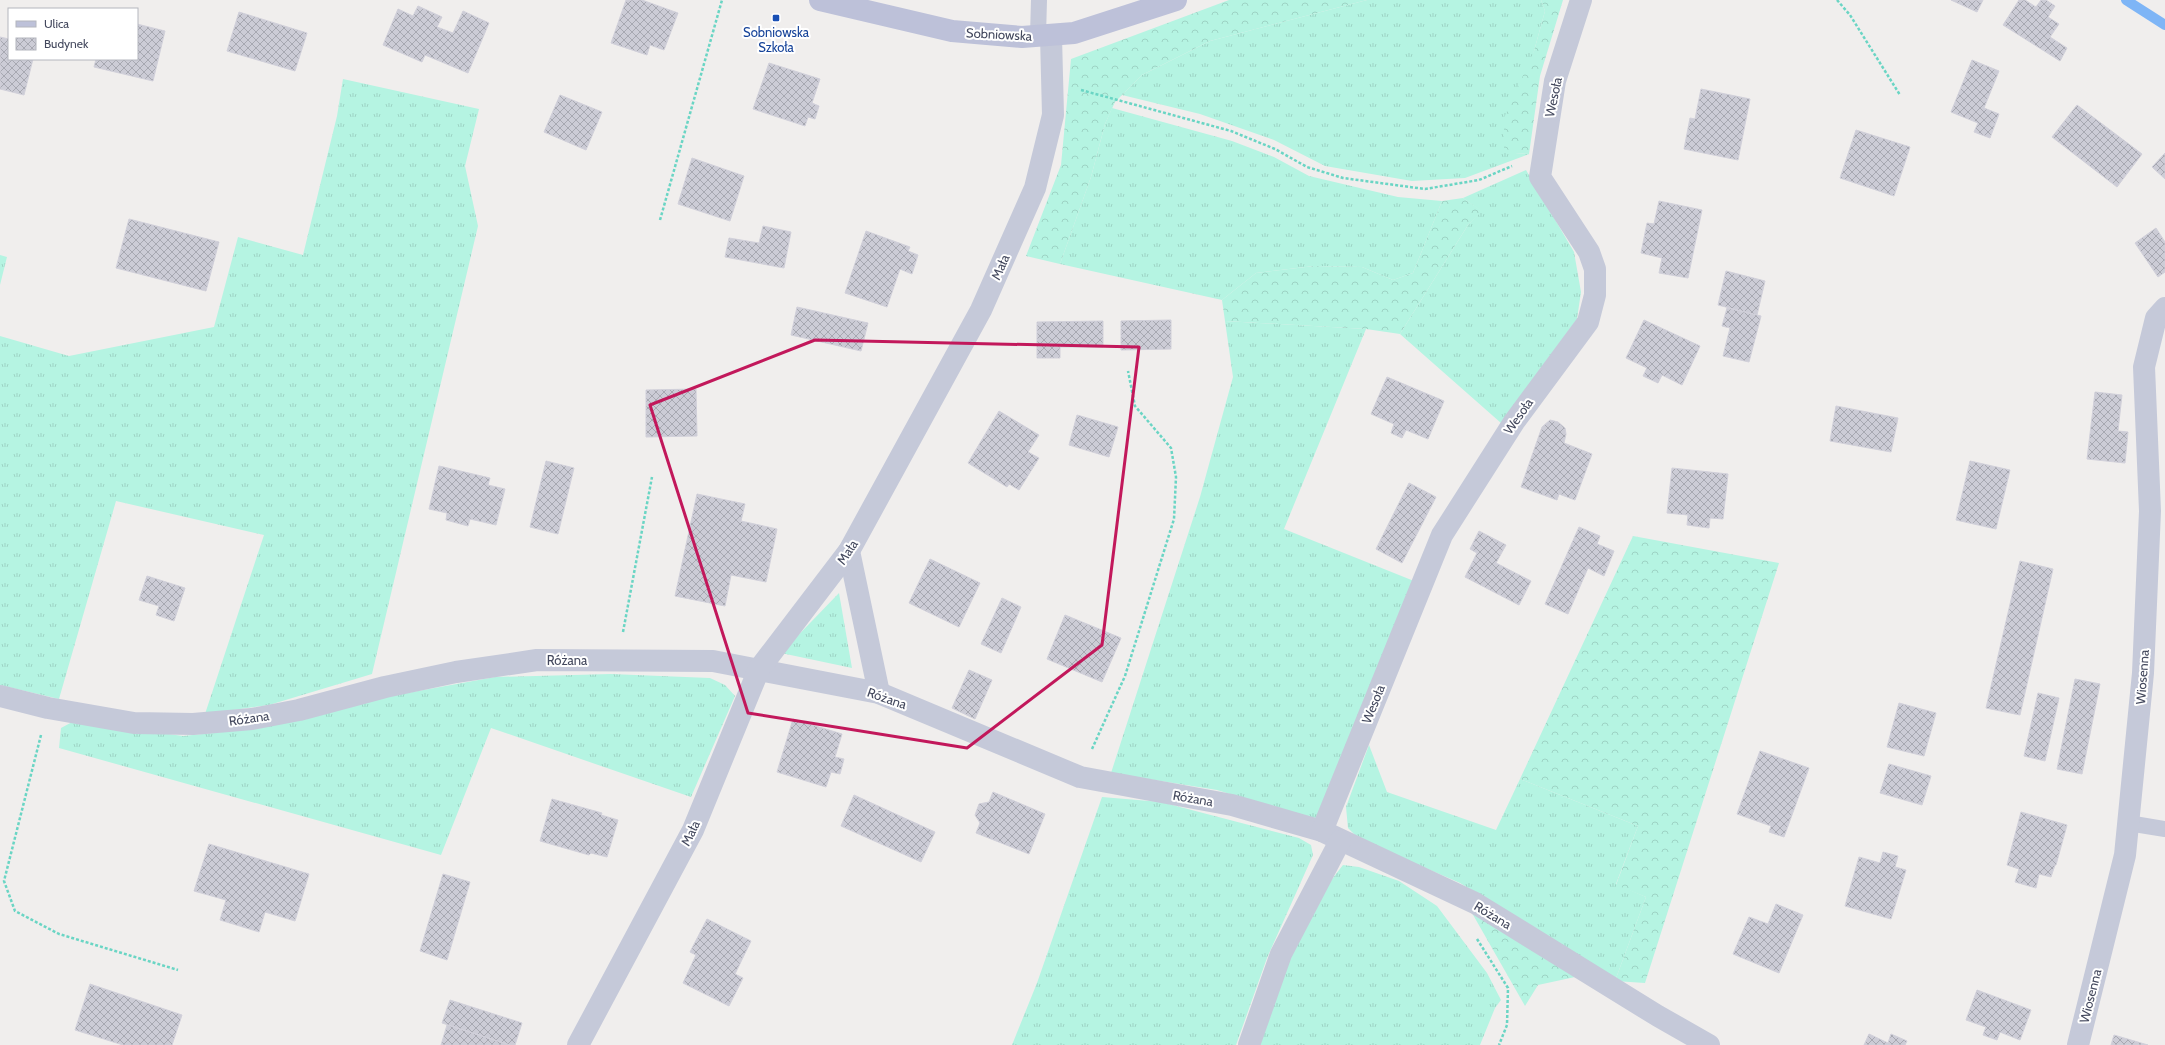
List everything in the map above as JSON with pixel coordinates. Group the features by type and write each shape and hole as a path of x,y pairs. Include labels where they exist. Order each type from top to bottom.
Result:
{"street":[{"name":"Sobniowska","path":"820,0 952,31 982,35 1045,36 1088,29 1176,0"},
{"name":"Wesoła","path":"1249,1045 1281,954 1331,836 1442,535 1514,422 1588,322 1595,295 1595,269 1589,252 1540,177 1555,81 1581,0"},
{"name":"Mała","path":"578,1045 693,830 759,669 849,551 981,310 1035,188 1053,115 1052,81 1045,36"},
{"name":"Wiosenna","path":"2078,1045 2125,855 2143,674 2150,511 2144,367 2156,318 2165,308"},
{"path":"849,551 879,693"},
{"name":"Różana","path":"0,696 48,708 134,723 193,724 252,719 299,710 385,687 456,672 537,660 713,661 879,693 1080,777 1232,805 1331,836 1474,903 1658,1016 1709,1045"}],"lane":[{"path":"1039,0 1045,36"},
{"path":"2128,823 2165,829"}],"path":[{"path":"660,220 722,0"},
{"path":"1837,0 1850,15 1900,95"},
{"path":"1052,81 1231,132 1275,149 1307,167 1343,178 1425,190 1479,180 1543,151"},
{"path":"1080,777 1124,676 1174,519 1176,478 1171,448 1135,406 1128,371"},
{"path":"622,661 622,638 652,477"},
{"path":"48,708 4,881 15,911 59,934 178,970"},
{"path":"1473,934 1508,988 1507,1026 1499,1045"}],"highlighted area":[{"path":"815,340 1139,347 1102,645 967,748 748,713 650,405"}],"green space":[{"path":"1229,0 1367,0 1210,41 1142,75 1115,102 1105,124 1091,177 1060,264 1026,256 1061,165 1071,59"},
{"path":"1367,0 1541,0 1545,11 1534,51 1515,153 1529,154 1465,178 1412,181 1325,166 1274,140 1200,114 1122,95 1142,75 1210,41"},
{"path":"1541,0 1563,0 1540,76 1529,154 1515,153 1504,148 1504,118 1534,51 1545,11"},
{"path":"343,79 479,109 465,166 478,226 372,674 269,705 205,714 264,535 116,501 59,699 0,685 0,336 69,356 214,327 238,237 303,255 337,116"},
{"path":"1112,108 1232,141 1274,157 1309,176 1398,197 1442,201 1413,273 1393,280 1362,267 1314,266 1256,273 1222,300 1060,264 1091,177 1105,124"},
{"path":"1526,170 1574,252 1581,292 1577,319 1501,423 1400,334 1468,225 1481,211 1463,198"},
{"path":"1463,198 1482,211 1468,225 1400,334 1366,329 1225,321 1222,300 1256,273 1314,266 1362,267 1393,280 1413,273 1442,201"},
{"path":"0,255 7,257 0,285"},
{"path":"1225,321 1366,329 1284,529 1414,581 1321,816 1314,820 1217,790 1111,773 1200,497 1233,377"},
{"path":"1633,536 1779,563 1645,983 1615,981 1646,897 1616,885 1638,826 1520,779"},
{"path":"839,593 852,668 781,653"},
{"path":"611,674 710,678 725,685 735,696 691,797 491,728 441,855 59,748 61,728 74,721 183,736 261,728 374,699 495,677"},
{"path":"1369,745 1387,792 1496,830 1520,779 1638,826 1616,884 1646,897 1615,981 1460,883 1359,839 1348,828 1346,807"},
{"path":"1102,797 1161,802 1299,838 1311,845 1313,855 1267,958 1236,1045 1012,1045 1037,983"},
{"path":"1343,865 1359,867 1399,881 1437,906 1487,973 1501,1000 1495,1008 1480,1045 1258,1045 1303,928 1328,885"},
{"path":"1472,913 1575,977 1538,985 1525,1006"}],"building":[{"path":"626,0 642,0 678,13 664,50 650,45 647,55 611,43"},
{"path":"1951,0 1983,0 1977,12"},
{"path":"2019,0 2025,0 2036,7 2041,0 2046,0 2055,6 2048,17 2059,24 2050,37 2067,48 2060,61 2003,25"},
{"path":"418,6 442,17 437,27 453,33 463,11 489,23 468,73 425,55 422,62 383,45 398,9 413,16"},
{"path":"239,12 307,33 295,71 227,51"},
{"path":"138,24 165,31 153,81 94,67 96,60 138,60"},
{"path":"0,37 8,39 8,60 33,60 24,95 0,89"},
{"path":"1972,60 1999,71 1984,108 1999,114 1990,138 1974,132 1978,123 1951,112"},
{"path":"769,63 820,79 812,103 819,106 815,119 808,117 805,126 753,109"},
{"path":"1701,89 1750,99 1738,160 1684,149 1690,118 1695,119"},
{"path":"560,95 602,112 586,150 544,132"},
{"path":"2077,105 2142,154 2117,187 2052,137"},
{"path":"1856,130 1910,147 1894,196 1840,178"},
{"path":"2165,153 2165,179 2152,167"},
{"path":"692,158 744,176 730,221 678,204"},
{"path":"1659,201 1702,210 1688,278 1659,273 1662,258 1641,253 1647,223 1654,224"},
{"path":"129,219 219,242 206,291 116,268"},
{"path":"763,226 791,232 784,268 725,257 729,238 759,243"},
{"path":"2156,228 2165,242 2165,272 2158,277 2135,243"},
{"path":"866,231 910,247 908,251 918,255 912,274 900,269 887,307 845,293"},
{"path":"1726,271 1765,281 1757,315 1718,305"},
{"path":"797,307 868,323 861,351 791,335"},
{"path":"1727,308 1761,316 1749,362 1723,356 1730,328 1722,326"},
{"path":"1171,320 1171,349 1121,350 1121,321"},
{"path":"1644,320 1700,346 1682,385 1662,375 1658,383 1643,376 1647,368 1626,358"},
{"path":"1103,321 1103,347 1060,347 1060,358 1037,358 1037,322"},
{"path":"1387,377 1444,401 1428,439 1406,430 1402,438 1391,433 1394,424 1371,414"},
{"path":"696,389 697,436 646,437 646,390"},
{"path":"2095,392 2122,395 2118,431 2128,432 2125,463 2087,459"},
{"path":"1836,406 1898,418 1891,452 1830,441"},
{"path":"999,411 1039,435 1028,452 1039,458 1019,490 1009,484 1007,487 968,463"},
{"path":"1077,415 1118,427 1109,457 1069,445"},
{"path":"1550,420 1558,422 1565,428 1566,434 1564,443 1592,454 1575,500 1559,494 1557,500 1521,487 1542,427"},
{"path":"546,461 574,468 558,534 530,527"},
{"path":"1970,461 2010,470 1996,529 1956,520"},
{"path":"439,466 490,478 488,485 505,489 496,525 470,519 468,526 446,520 447,513 429,509"},
{"path":"1672,468 1728,474 1723,519 1710,518 1709,528 1687,525 1688,515 1667,513"},
{"path":"1409,483 1436,497 1402,563 1376,549"},
{"path":"697,494 745,504 741,521 777,529 766,582 731,575 725,606 675,596"},
{"path":"1579,527 1600,536 1597,544 1614,551 1604,576 1588,568 1568,614 1545,604"},
{"path":"1479,531 1506,545 1496,563 1531,581 1519,605 1465,577 1477,553 1470,549"},
{"path":"930,559 980,583 959,627 909,603"},
{"path":"2020,561 2053,569 2020,715 1986,708"},
{"path":"147,576 185,588 174,621 156,615 159,606 139,600"},
{"path":"1002,598 1021,607 1001,653 981,644"},
{"path":"1065,615 1121,638 1102,682 1047,659"},
{"path":"969,670 992,680 975,719 952,708"},
{"path":"2075,679 2100,684 2082,774 2057,769"},
{"path":"2038,693 2059,698 2045,761 2024,756"},
{"path":"1899,703 1936,713 1924,756 1887,747"},
{"path":"793,719 842,734 835,757 844,759 840,774 831,772 826,787 777,772"},
{"path":"1760,751 1809,768 1784,837 1769,832 1771,826 1737,814"},
{"path":"1889,764 1931,776 1922,805 1880,793"},
{"path":"993,792 1045,814 1029,854 976,833 980,823 975,815 979,804 989,802"},
{"path":"854,795 935,832 921,862 841,826"},
{"path":"552,799 602,813 601,815 618,820 607,857 591,853 589,855 540,841"},
{"path":"2021,812 2067,825 2056,865 2051,877 2039,874 2036,888 2015,882 2019,869 2007,865"},
{"path":"209,844 309,874 295,921 265,912 259,932 220,920 226,900 194,891"},
{"path":"1883,852 1898,856 1895,867 1906,870 1891,919 1845,906 1859,857 1880,863"},
{"path":"443,874 470,882 447,960 420,951"},
{"path":"1776,904 1803,915 1779,973 1733,954 1749,917 1768,924"},
{"path":"707,919 751,941 735,974 743,978 729,1006 683,983 696,955 690,952"},
{"path":"90,984 182,1015 172,1045 123,1045 75,1030"},
{"path":"1977,990 2031,1010 2020,1040 2000,1032 1997,1040 1983,1035 1986,1027 1966,1020"},
{"path":"450,1000 522,1023 515,1045 510,1045 442,1023"},
{"path":"447,1025 510,1045 441,1045"},
{"path":"1869,1034 1888,1043 1891,1034 1907,1041 1905,1045 1864,1045"},
{"path":"2114,1035 2148,1045 2111,1045"}],"waterway":[{"path":"2126,0 2165,25"}],"place":[{"name":"Sobniowska Szkoła","path":"776,18"}]}
